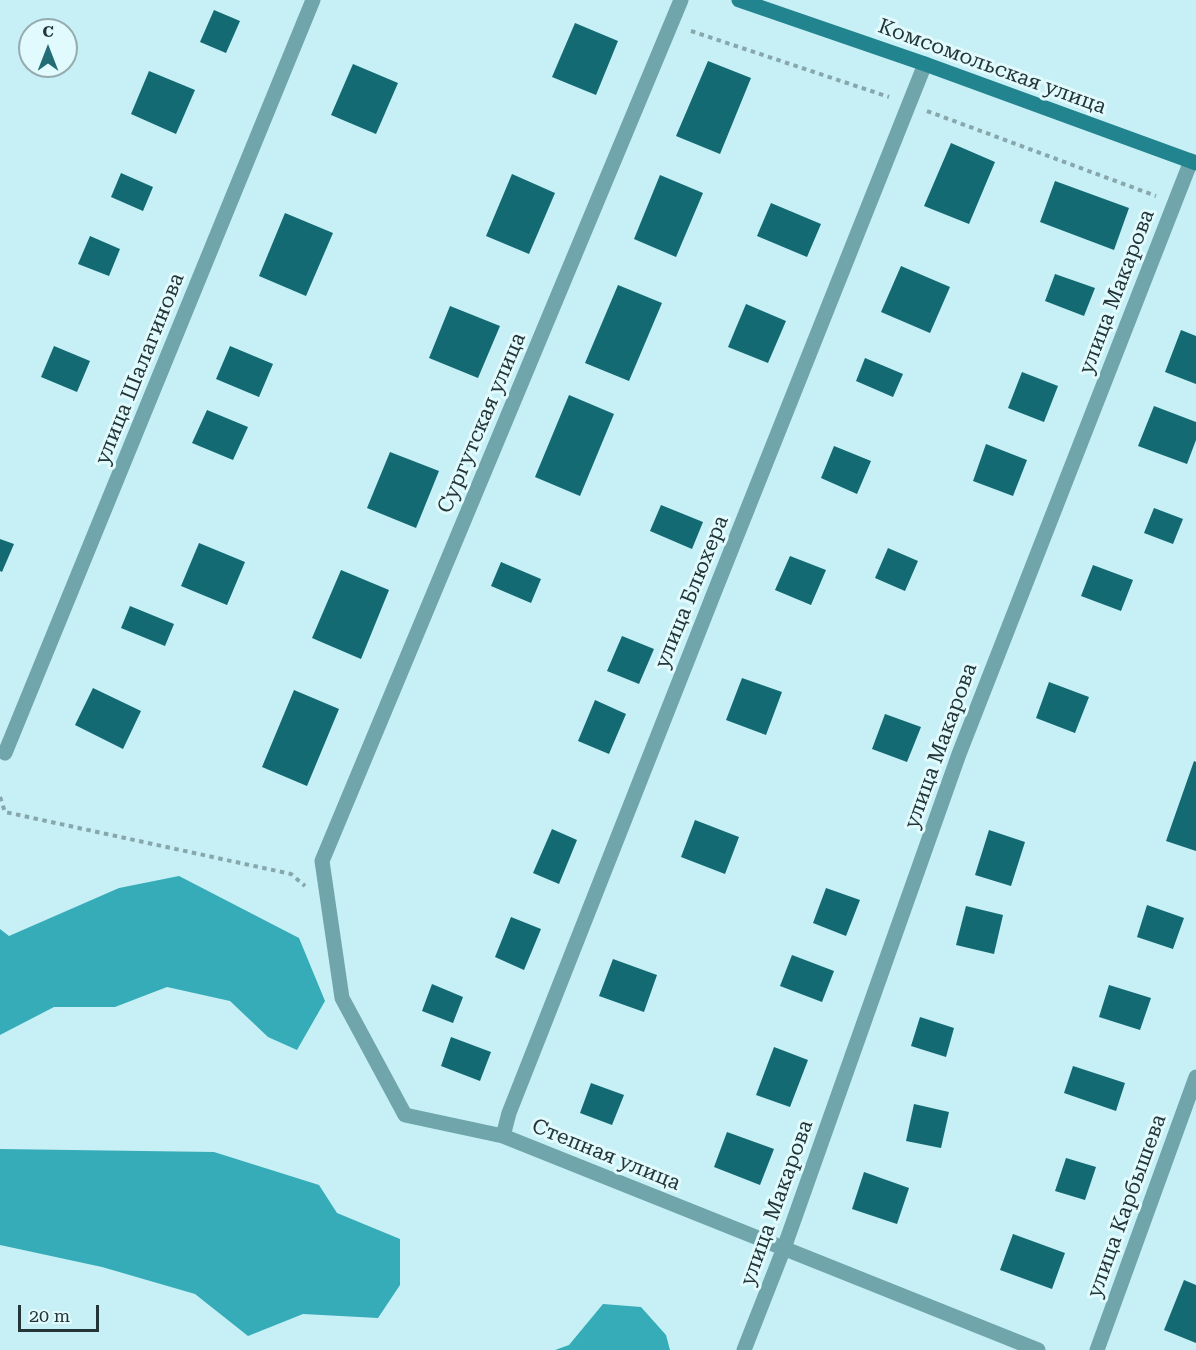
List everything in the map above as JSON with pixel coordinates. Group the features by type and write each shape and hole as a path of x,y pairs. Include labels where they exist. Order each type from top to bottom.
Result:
{"street":[{"name":"улица Шалагинова","path":"5,753 313,0"},
{"name":"Сургутская улица","path":"322,861 681,0"},
{"name":"Комсомольская улица","path":"739,0 925,64 1194,162"},
{"name":"улица Блюхера","path":"503,1136 509,1113 570,958 925,64"},
{"name":"улица Макарова","path":"744,1350 784,1248 959,754 1175,203 1194,162"},
{"name":"Степная улица","path":"322,861 342,998 405,1115 503,1136 1038,1350"},
{"name":"улица Карбышева","path":"1097,1350 1196,1077"}],"path":[{"path":"671,24 909,104 1175,203"},
{"path":"0,797 5,812 291,874 328,906"}],"water":[{"path":"179,876 299,938 325,1001 297,1050 268,1037 230,1001 167,987 115,1007 54,1007 0,1035 0,929 9,936 119,888"},
{"path":"0,1149 214,1152 319,1185 337,1213 400,1239 400,1285 378,1318 303,1314 248,1336 195,1294 102,1267 0,1245"},
{"path":"603,1304 641,1307 666,1335 670,1350 555,1350 569,1345"}],"building":[{"path":"214,10 240,21 226,53 200,42"},
{"path":"575,23 618,41 596,95 552,77"},
{"path":"708,61 751,78 720,154 676,136"},
{"path":"353,64 398,83 376,134 331,115"},
{"path":"149,71 195,90 176,134 131,114"},
{"path":"951,143 995,162 969,224 924,206"},
{"path":"121,173 153,187 143,211 111,197"},
{"path":"512,174 555,193 529,254 486,236"},
{"path":"660,175 703,193 676,257 634,239"},
{"path":"1055,181 1129,208 1114,250 1040,222"},
{"path":"771,203 821,224 807,257 757,236"},
{"path":"285,213 333,233 306,296 259,276"},
{"path":"90,236 120,249 109,276 78,264"},
{"path":"901,266 950,287 930,333 881,312"},
{"path":"1055,274 1095,288 1084,316 1045,301"},
{"path":"618,285 662,303 629,381 585,363"},
{"path":"746,304 786,321 768,363 728,347"},
{"path":"450,306 500,326 478,378 429,358"},
{"path":"1181,330 1196,336 1196,384 1165,372"},
{"path":"54,346 90,361 77,392 41,377"},
{"path":"230,346 273,364 259,397 216,379"},
{"path":"865,358 903,374 893,397 856,381"},
{"path":"1022,372 1058,386 1044,422 1008,408"},
{"path":"569,395 614,414 580,496 535,477"},
{"path":"1154,406 1196,422 1196,440 1187,464 1138,446"},
{"path":"207,410 248,427 233,460 192,443"},
{"path":"986,444 1027,460 1013,496 973,481"},
{"path":"834,446 871,461 857,494 821,478"},
{"path":"390,452 439,471 416,528 367,508"},
{"path":"661,505 703,522 692,549 650,531"},
{"path":"1154,508 1183,519 1173,544 1144,533"},
{"path":"0,539 14,544 2,572 0,571"},
{"path":"199,543 245,562 227,605 181,586"},
{"path":"888,548 918,561 905,591 875,578"},
{"path":"790,556 826,570 811,605 775,590"},
{"path":"501,562 541,579 531,603 491,586"},
{"path":"1093,565 1133,580 1121,611 1081,596"},
{"path":"341,570 389,590 361,659 312,638"},
{"path":"130,606 174,624 165,646 121,628"},
{"path":"622,636 654,649 639,684 607,671"},
{"path":"742,678 782,692 766,735 726,720"},
{"path":"1049,682 1089,697 1075,733 1036,718"},
{"path":"93,688 141,711 123,749 75,725"},
{"path":"294,690 339,709 307,786 262,767"},
{"path":"595,700 626,714 609,754 578,741"},
{"path":"885,714 921,727 907,762 872,749"},
{"path":"1194,761 1196,762 1196,851 1166,841"},
{"path":"695,820 739,837 725,874 681,857"},
{"path":"552,829 577,840 559,884 533,873"},
{"path":"989,830 1025,842 1011,886 975,875"},
{"path":"826,888 860,900 846,936 813,923"},
{"path":"1147,905 1184,918 1173,949 1137,937"},
{"path":"966,906 1003,915 994,954 956,945"},
{"path":"511,917 541,929 524,970 495,957"},
{"path":"792,955 834,971 822,1002 780,986"},
{"path":"613,959 657,975 644,1012 599,996"},
{"path":"432,984 463,997 453,1023 422,1011"},
{"path":"1109,985 1151,998 1140,1030 1099,1017"},
{"path":"920,1017 954,1028 946,1057 911,1046"},
{"path":"451,1037 491,1052 480,1081 441,1066"},
{"path":"774,1047 808,1060 790,1107 756,1095"},
{"path":"1073,1066 1125,1083 1116,1111 1064,1093"},
{"path":"591,1083 624,1095 612,1125 580,1113"},
{"path":"914,1104 949,1112 941,1148 906,1141"},
{"path":"727,1132 774,1149 760,1185 714,1167"},
{"path":"1066,1158 1096,1167 1085,1200 1055,1191"},
{"path":"864,1172 909,1188 897,1224 852,1209"},
{"path":"1013,1234 1065,1253 1052,1289 1000,1270"},
{"path":"1184,1280 1196,1285 1196,1343 1164,1330"}]}
